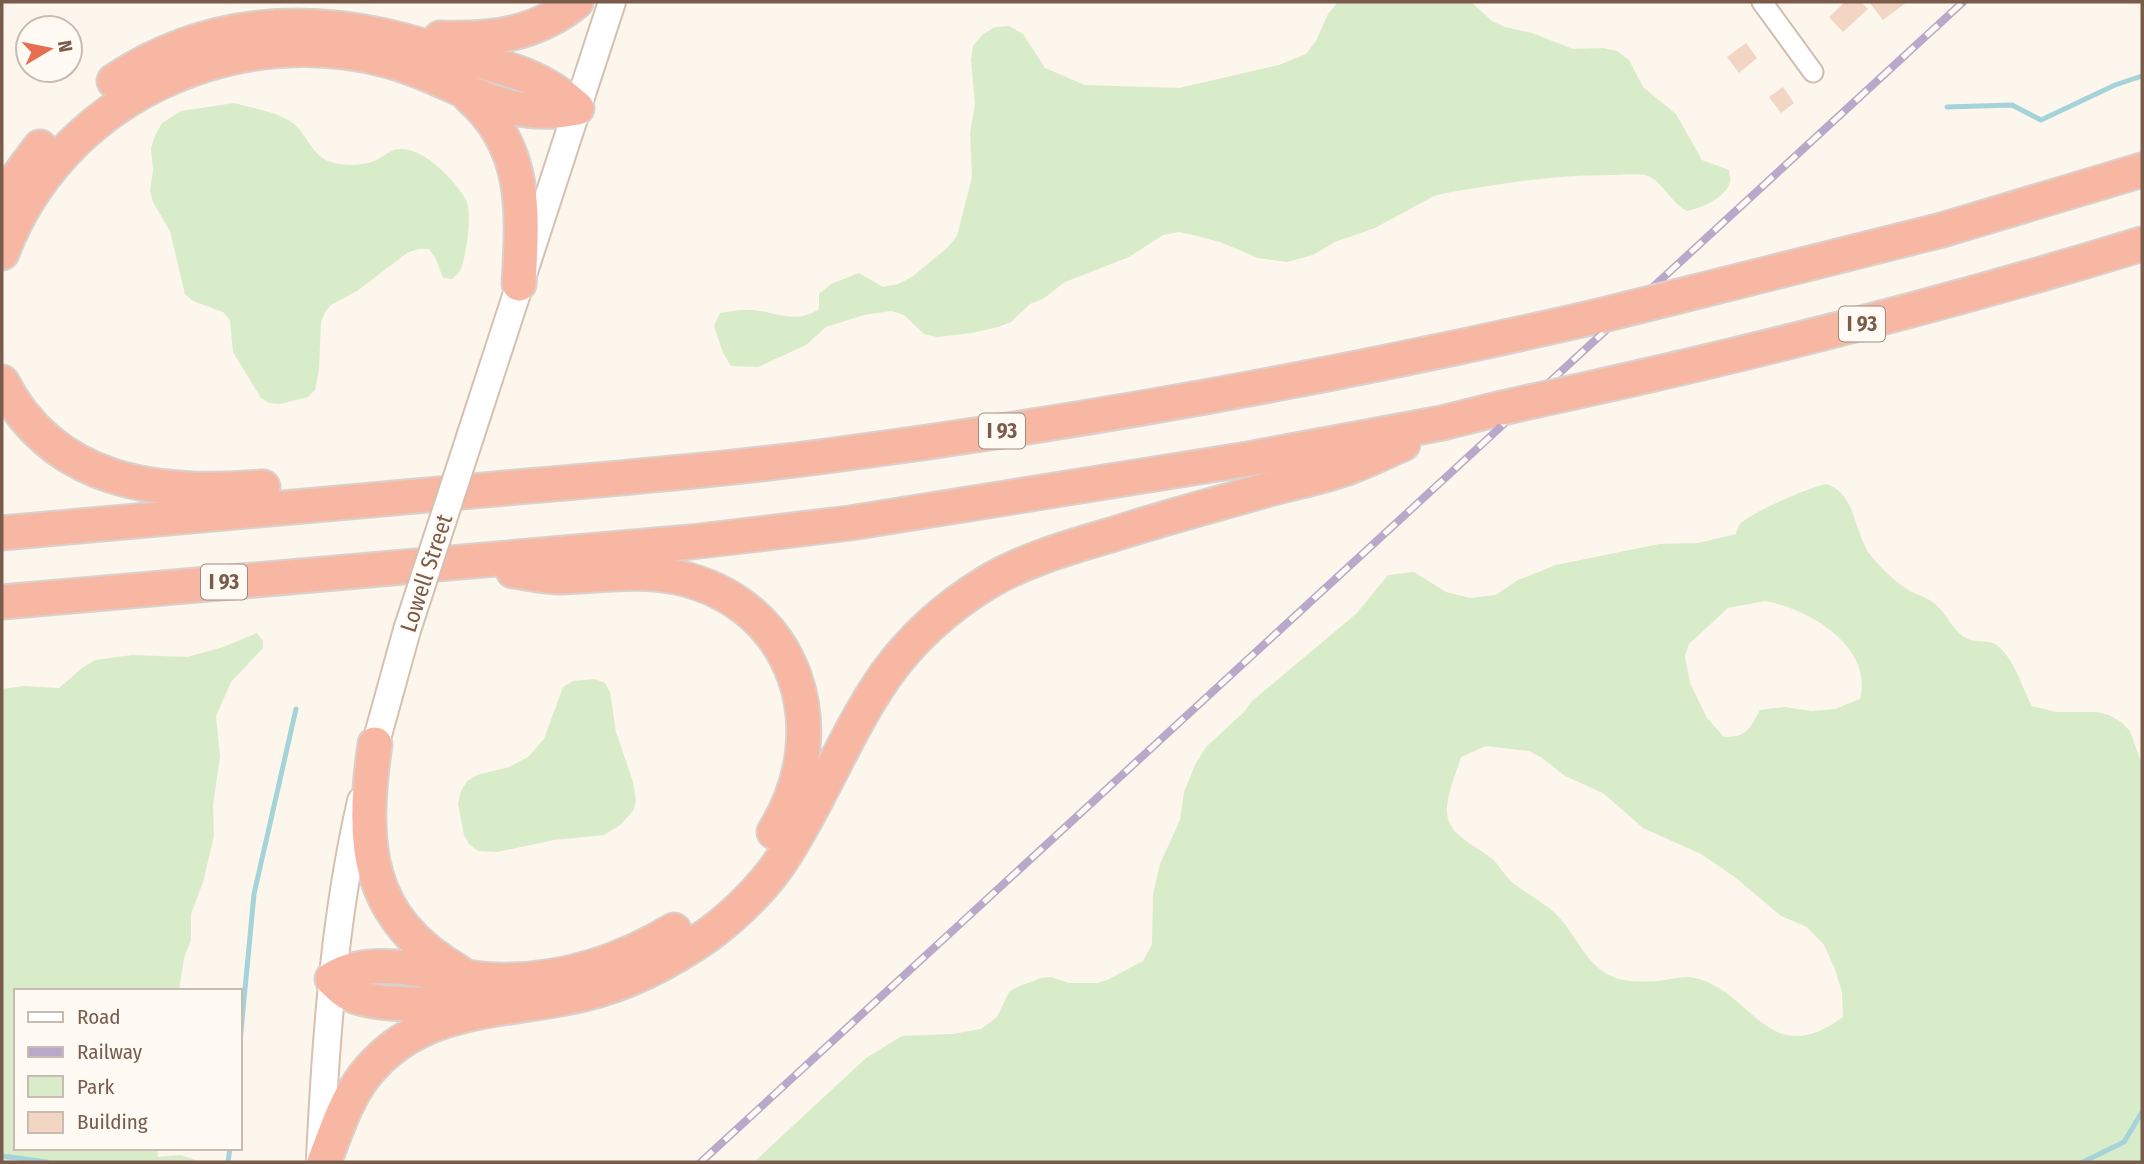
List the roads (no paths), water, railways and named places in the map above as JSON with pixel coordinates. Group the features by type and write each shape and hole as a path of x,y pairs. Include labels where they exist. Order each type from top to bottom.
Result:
{"highway":[{"path":"2,201 31,157 58,127 112,82 172,51 213,37 279,25 334,28 386,36 459,39 502,37 541,25 576,2"},
{"path":"386,36 513,71 549,85 577,108"},
{"path":"2,253 21,214 44,177 67,149 128,99 188,69 257,52 313,50 358,54 430,75 488,101 520,110 542,113 577,108"},
{"path":"461,90 478,104 496,127 517,173 523,225 519,284"},
{"name":"I 93","path":"2,533 656,476 831,456 1074,420 1338,373 1600,316 1942,230 2142,170"},
{"name":"I 93","path":"2,602 691,542 850,523 1248,459 1463,418 1809,338 2049,273 2142,244"},
{"path":"2,382 17,408 38,433 66,455 114,477 151,486 179,489 218,491 264,487 398,498"},
{"path":"322,1162 356,1088 374,1065 395,1045 422,1028 447,1019 586,993 630,979 693,945 723,923 750,897 788,852 845,744 886,674 902,653 934,622 983,585 1021,565 1062,549 1351,467 1463,418"},
{"path":"446,563 558,577 621,572 654,574 676,577 711,589 745,609 776,641 797,683 805,728 799,774 784,815 762,849 741,876 714,902 650,944 596,967 543,978 478,979 374,967 352,969 332,979 349,994 379,1001 520,1005"},
{"path":"375,744 367,818 373,866 385,900 398,921 428,952 459,972 478,979"}],"main road":[{"name":"Lowell Street","path":"322,1162 326,1030 344,882 375,744 407,630 612,2"}],"street":[{"path":"1762,2 1813,72"}],"waterway":[{"path":"1947,107 2012,105 2041,120 2115,85 2142,76"},
{"path":"242,1021 254,894 296,709"},
{"path":"2083,1162 2124,1142 2142,1112"},
{"path":"228,1162 230,1150"},
{"path":"2,1156 47,1162"}],"railway":[{"path":"701,1162 1963,2"}]}
